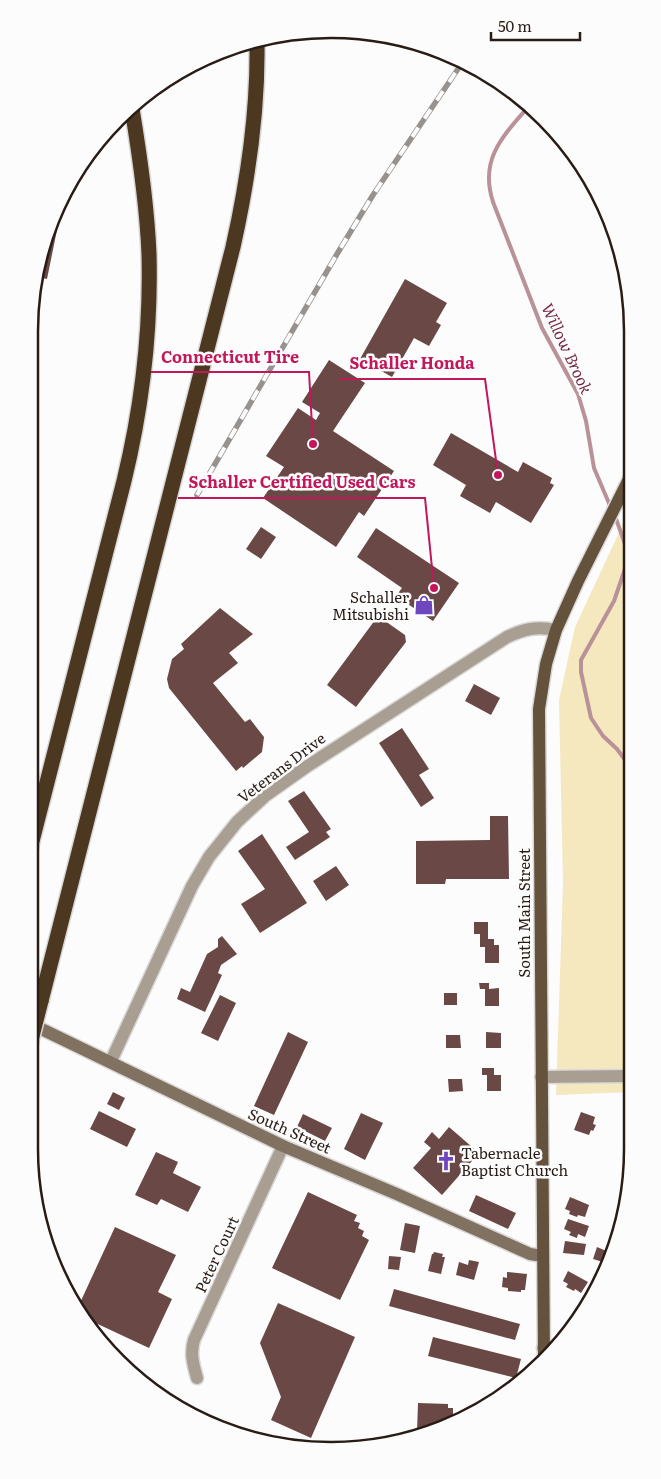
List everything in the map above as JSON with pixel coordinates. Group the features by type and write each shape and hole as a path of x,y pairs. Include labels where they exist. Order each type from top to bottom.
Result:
{"highway":[{"path":"38,1013 240,217 252,136 257,47"},
{"path":"38,817 130,454 142,380 149,278 146,208 133,114"}],"main road":[{"name":"South Main Street","path":"547,1347 542,1256 538,716 546,664 556,630 624,489"},
{"name":"South Street","path":"38,1026 283,1146 393,1192 530,1254 542,1256"}],"street":[{"name":"Veterans Drive","path":"111,1061 192,886 209,857 237,822 251,808 306,766 508,637 530,628 543,627 556,630"},
{"path":"541,1077 624,1076"},
{"name":"Peter Court","path":"197,1378 192,1359 194,1340 283,1146"}],"shaded area":[{"path":"624,522 624,1092 556,1095 563,883 559,700 575,627"}],"building":[{"path":"57,225 58,225 47,279 42,278 43,273"},
{"path":"405,279 447,303 436,322 441,325 429,346 414,338 392,377 360,359"},
{"path":"329,360 365,383 333,431 394,471 364,516 359,512 336,547 263,498 284,467 266,456 298,408 316,420 320,413 302,402"},
{"path":"451,433 518,472 523,462 552,478 550,483 554,485 531,523 496,502 490,513 460,496 466,485 433,465"},
{"path":"261,527 276,537 261,559 246,549"},
{"path":"376,528 459,583 433,621 396,596 402,588 357,557"},
{"path":"220,608 253,634 229,653 238,663 213,683 245,722 250,719 264,737 262,752 243,768 242,766 236,771 169,688 167,679 172,659 184,649 181,644"},
{"path":"378,616 405,635 406,642 356,707 327,685"},
{"path":"474,684 500,698 491,715 465,701"},
{"path":"402,728 429,769 419,775 434,798 421,807 379,743"},
{"path":"304,791 331,829 326,832 330,837 295,860 286,847 309,832 288,801"},
{"path":"490,816 508,816 509,879 446,879 445,884 416,884 416,841 490,840"},
{"path":"262,834 307,903 260,933 241,904 265,889 238,851"},
{"path":"336,866 349,885 326,901 313,881"},
{"path":"474,922 488,922 488,939 494,939 494,945 499,945 499,963 485,963 485,947 480,947 480,934 474,934"},
{"path":"222,936 237,954 221,965 218,973 222,975 205,1012 177,999 181,988 190,992 207,954 218,947 218,939"},
{"path":"479,983 489,983 489,989 499,988 499,1006 485,1006 485,989 480,989"},
{"path":"444,993 457,993 457,1005 444,1005"},
{"path":"220,995 236,1003 218,1041 201,1033"},
{"path":"288,1032 308,1042 274,1115 254,1106"},
{"path":"486,1032 501,1033 501,1048 486,1048"},
{"path":"446,1035 460,1035 461,1048 446,1048"},
{"path":"482,1068 494,1068 494,1075 501,1075 501,1091 487,1091 487,1075 482,1075"},
{"path":"448,1079 462,1079 463,1091 449,1092"},
{"path":"113,1092 125,1098 119,1110 107,1104"},
{"path":"99,1111 136,1129 127,1147 90,1129"},
{"path":"581,1112 595,1117 593,1124 596,1125 589,1135 574,1130"},
{"path":"361,1113 383,1123 365,1160 344,1149"},
{"path":"303,1114 332,1128 325,1141 297,1127"},
{"name":"Tabernacle Baptist Church","path":"449,1127 479,1153 442,1195 413,1168 431,1148 424,1142 432,1132 439,1139"},
{"path":"156,1152 178,1162 173,1173 201,1187 188,1212 161,1199 157,1205 135,1195"},
{"path":"308,1192 357,1215 354,1221 360,1223 358,1228 364,1231 362,1236 369,1240 340,1300 272,1268"},
{"path":"476,1195 516,1213 508,1229 469,1211"},
{"path":"570,1197 589,1205 585,1217 569,1214 570,1211 565,1209"},
{"path":"568,1219 589,1226 585,1237 578,1234 577,1238 569,1235 571,1232 564,1229"},
{"path":"405,1223 420,1226 415,1253 400,1250"},
{"path":"115,1227 176,1255 158,1292 172,1299 149,1348 95,1323 81,1301"},
{"path":"565,1241 586,1244 584,1255 563,1253"},
{"path":"597,1247 605,1250 601,1261 593,1259"},
{"path":"434,1252 443,1254 442,1257 445,1257 441,1274 428,1271"},
{"path":"389,1256 401,1257 399,1270 388,1269"},
{"path":"469,1260 479,1262 474,1280 456,1275 459,1262 468,1265"},
{"path":"568,1271 588,1282 581,1293 566,1287 568,1284 563,1281"},
{"path":"507,1272 527,1274 525,1290 521,1290 521,1292 508,1291 508,1288 502,1287 503,1277 507,1278"},
{"path":"394,1289 520,1324 515,1340 389,1306"},
{"path":"278,1303 355,1337 311,1438 271,1420 281,1397 260,1343"},
{"path":"433,1337 521,1359 517,1375 514,1377 428,1356"},
{"path":"418,1403 448,1404 448,1408 453,1408 453,1414 417,1428"}],"waterway":[{"name":"Willow Brook","path":"525,111 502,138 496,149 491,161 489,187 493,202 542,328 578,394 586,421 594,468 611,508"},
{"name":"Willow Brook","path":"615,516 624,541"},
{"name":"Willow Brook","path":"624,572 614,601 581,660 581,672 591,718 603,736 624,758"}],"railway":[{"path":"197,495 373,195 459,68"}],"place":[{"name":"Connecticut Tire","path":"313,444"},
{"name":"Schaller Honda","path":"498,475"},
{"name":"Schaller Certified Used Cars","path":"434,588"},
{"name":"Schaller Mitsubishi","path":"424,605"},
{"name":"Tabernacle Baptist Church","path":"446,1161"}]}
